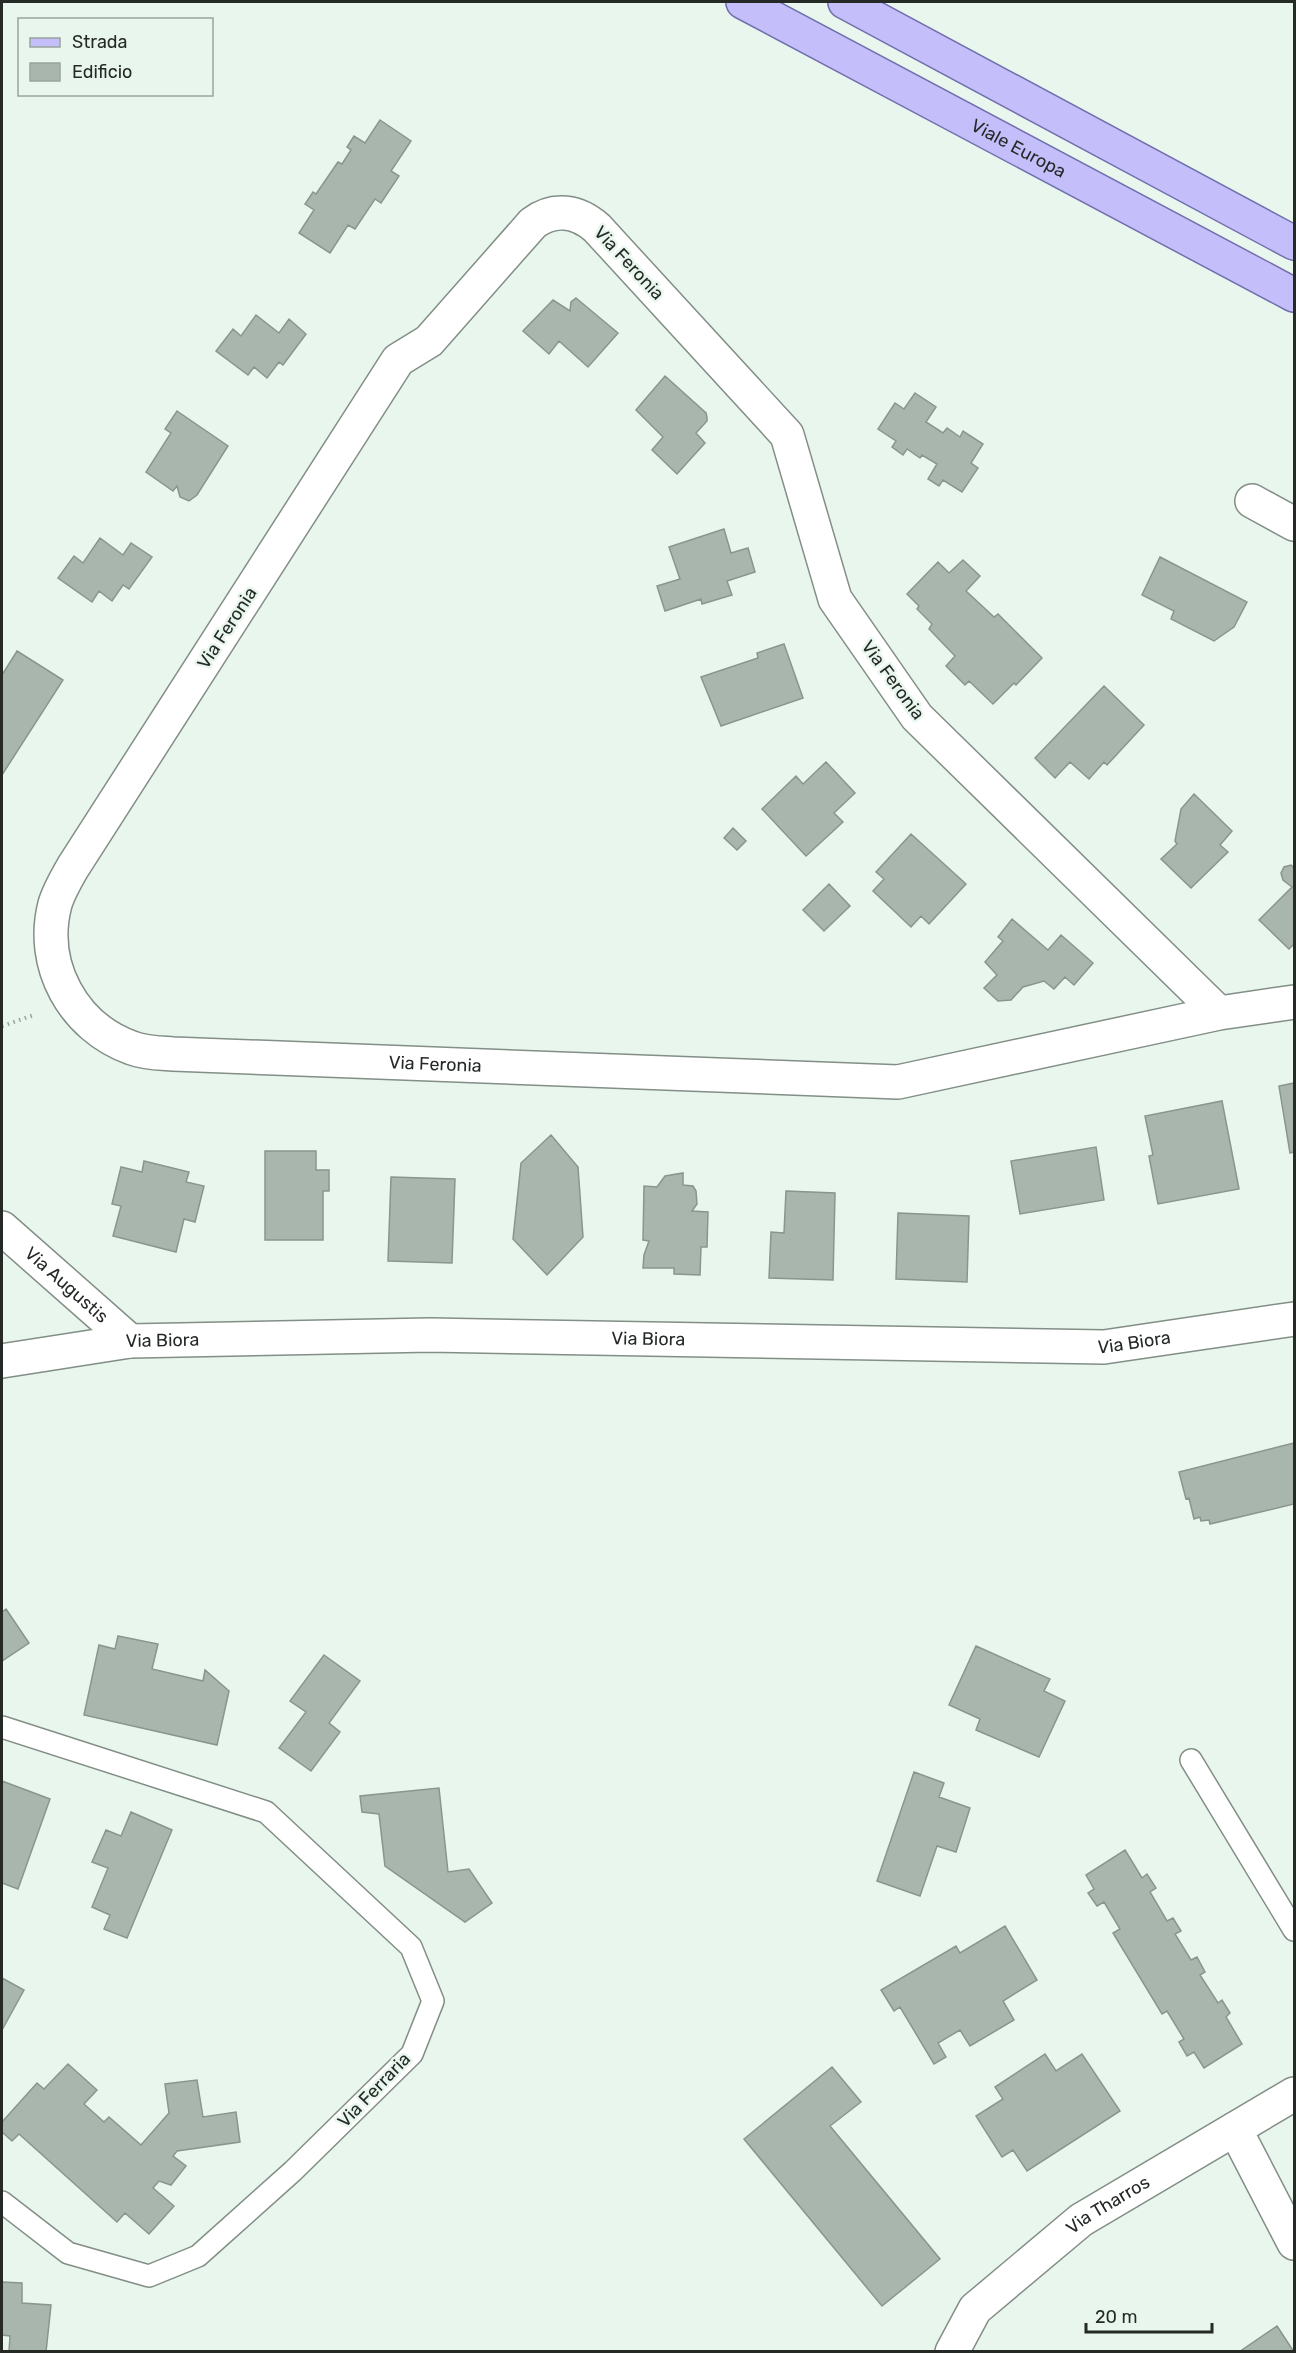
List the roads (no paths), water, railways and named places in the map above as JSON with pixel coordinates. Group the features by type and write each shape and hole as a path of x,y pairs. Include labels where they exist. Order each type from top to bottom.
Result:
{"main road":[{"name":"Viale Europa","path":"743,2 1294,295"},
{"path":"845,2 1294,243"}],"street":[{"name":"Via Feronia","path":"1219,1013 916,717 835,598 787,435 597,228 576,214 562,212 548,214 533,223 429,341 399,360 68,876 55,904 51,926 51,950 55,967 72,1003 86,1020 102,1033 133,1048 173,1054 898,1082 1219,1013 1294,1002"},
{"path":"1252,501 1294,524"},
{"name":"Via Augustis","path":"2,1228 130,1341"},
{"name":"Via Biora","path":"2,1360 130,1341 429,1335 1104,1347 1294,1319"},
{"name":"Via Tharros","path":"952,2352 975,2309 1081,2220 1294,2094"},
{"path":"1235,2129 1294,2243"}],"lane":[{"name":"Via Ferraria","path":"2,1727 266,1812 411,1947 433,2001 412,2054 293,2171 198,2256 149,2276 68,2253 2,2202"},
{"path":"1191,1760 1294,1930"}]}
